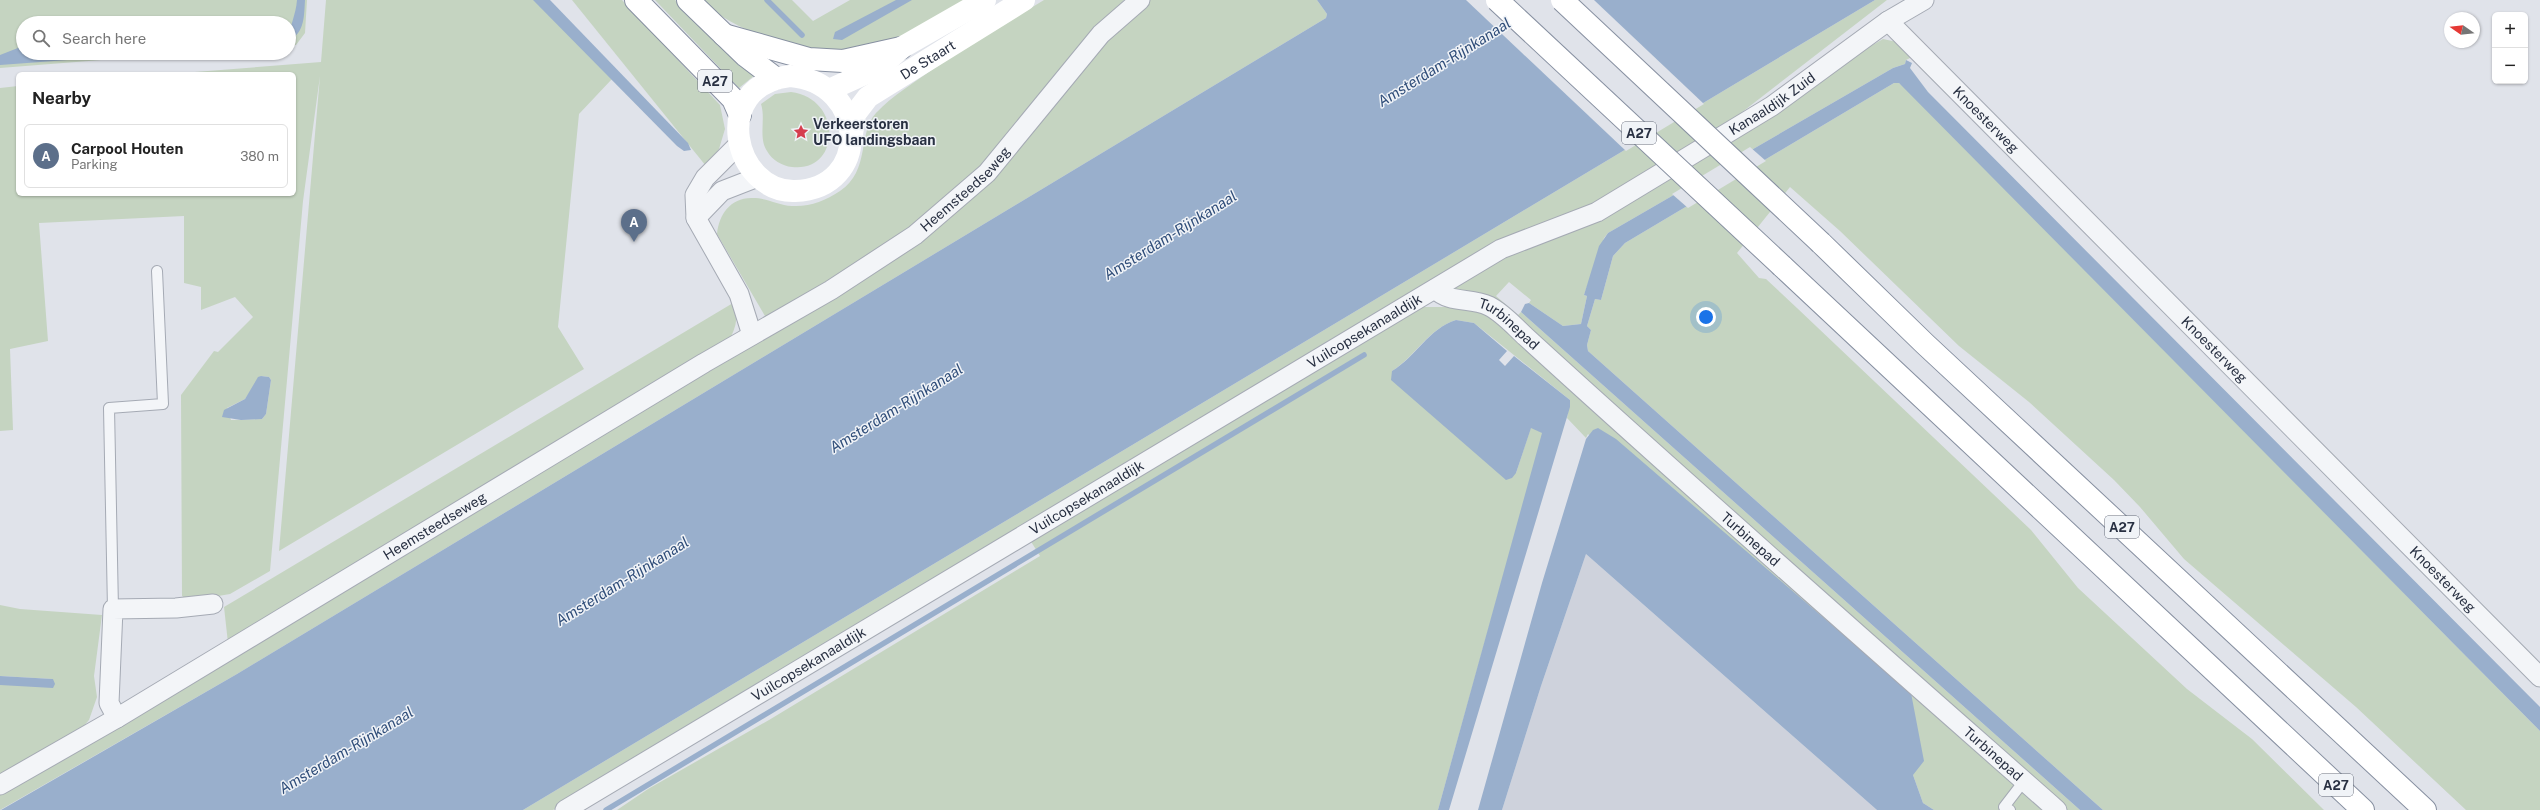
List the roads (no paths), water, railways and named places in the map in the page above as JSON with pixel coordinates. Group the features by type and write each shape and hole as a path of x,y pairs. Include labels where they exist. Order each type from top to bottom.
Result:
{"main road":[{"name":"A27","path":"636,0 733,99 740,114"},
{"name":"A27","path":"688,0 746,56 775,78"},
{"name":"De Staart","path":"829,90 880,67 901,48 985,0"},
{"name":"De Staart","path":"852,134 855,114 868,97 1024,0"},
{"name":"A27","path":"1497,0 2363,810"},
{"name":"A27","path":"1562,0 1821,243 1931,350 2425,810"},
{"path":"724,35 809,59 844,61 901,48"},
{"path":"804,77 829,90 843,107 852,134 848,155 842,166 820,185 794,191 768,184 758,177 749,166 740,144 740,114 744,102 750,93 756,87 775,78 804,77"}],"street":[{"name":"Heemsteedseweg","path":"0,785 117,718 752,335 831,290 915,235 987,173 1101,34 1140,0"},
{"name":"Kanaaldijk Zuid","path":"1616,200 1772,106 1888,21 1924,0"},
{"name":"Knoesterweg","path":"1888,21 2540,678"},
{"path":"740,144 705,178 694,195 696,218 739,294 752,335"},
{"path":"696,218 722,191 758,177"},
{"name":"Vuilcopsekanaaldijk","path":"565,810 1501,249 1580,219 1616,200"},
{"name":"Turbinepad","path":"1435,289 1442,295 1456,300 1476,301 1500,313 1618,422 2057,810"},
{"path":"117,718 110,703 113,609 176,608 213,604"}],"lane":[{"path":"113,609 109,408 163,404 157,271"},
{"path":"2010,810 2004,807 2024,781"}],"water":[{"path":"297,0 305,0 303,23 296,35 296,16 294,16"},
{"path":"533,0 550,0 688,143 691,150 684,151 677,146"},
{"path":"896,0 912,0 842,40 833,39 835,32"},
{"name":"Amsterdam-Rijnkanaal","path":"1317,0 1875,0 523,810 1,810 237,674 1326,18 1327,14"},
{"path":"16,49 16,60 68,60 0,65 0,55"},
{"path":"1906,60 1912,63 1910,68 1928,92 2540,707 2540,731 1899,83 1894,83 1625,243 1613,256 1601,300 1595,299 1587,326 1591,330 1587,345 1588,351 2103,810 2080,810 1521,312 1525,304 1529,303 1563,326 1581,324 1587,296 1584,295 1599,246 1608,233 1893,68 1905,64"},
{"path":"1456,320 1474,323 1507,351 1499,360 1505,366 1514,356 1570,400 1570,407 1449,810 1438,810 1542,433 1531,428 1516,473 1512,478 1506,480 1391,380 1392,371 1401,365 1438,329"},
{"path":"258,377 269,377 271,380 266,414 262,419 241,420 222,417 224,410 245,399"},
{"path":"1598,428 1616,439 1911,693 1924,761 1913,775 1923,803 1934,810 1877,810 1586,554 1541,686 1502,810 1478,810 1542,583 1586,439 1593,430"},
{"path":"0,676 53,679 55,684 53,688 0,685"}],"waterway":[{"path":"767,0 802,35"},
{"path":"606,810 1364,355"}],"place":[{"name":"Verkeerstoren UFO landingsbaan","path":"801,132"},
{"name":"Carpool Houten","path":"634,242"}]}
